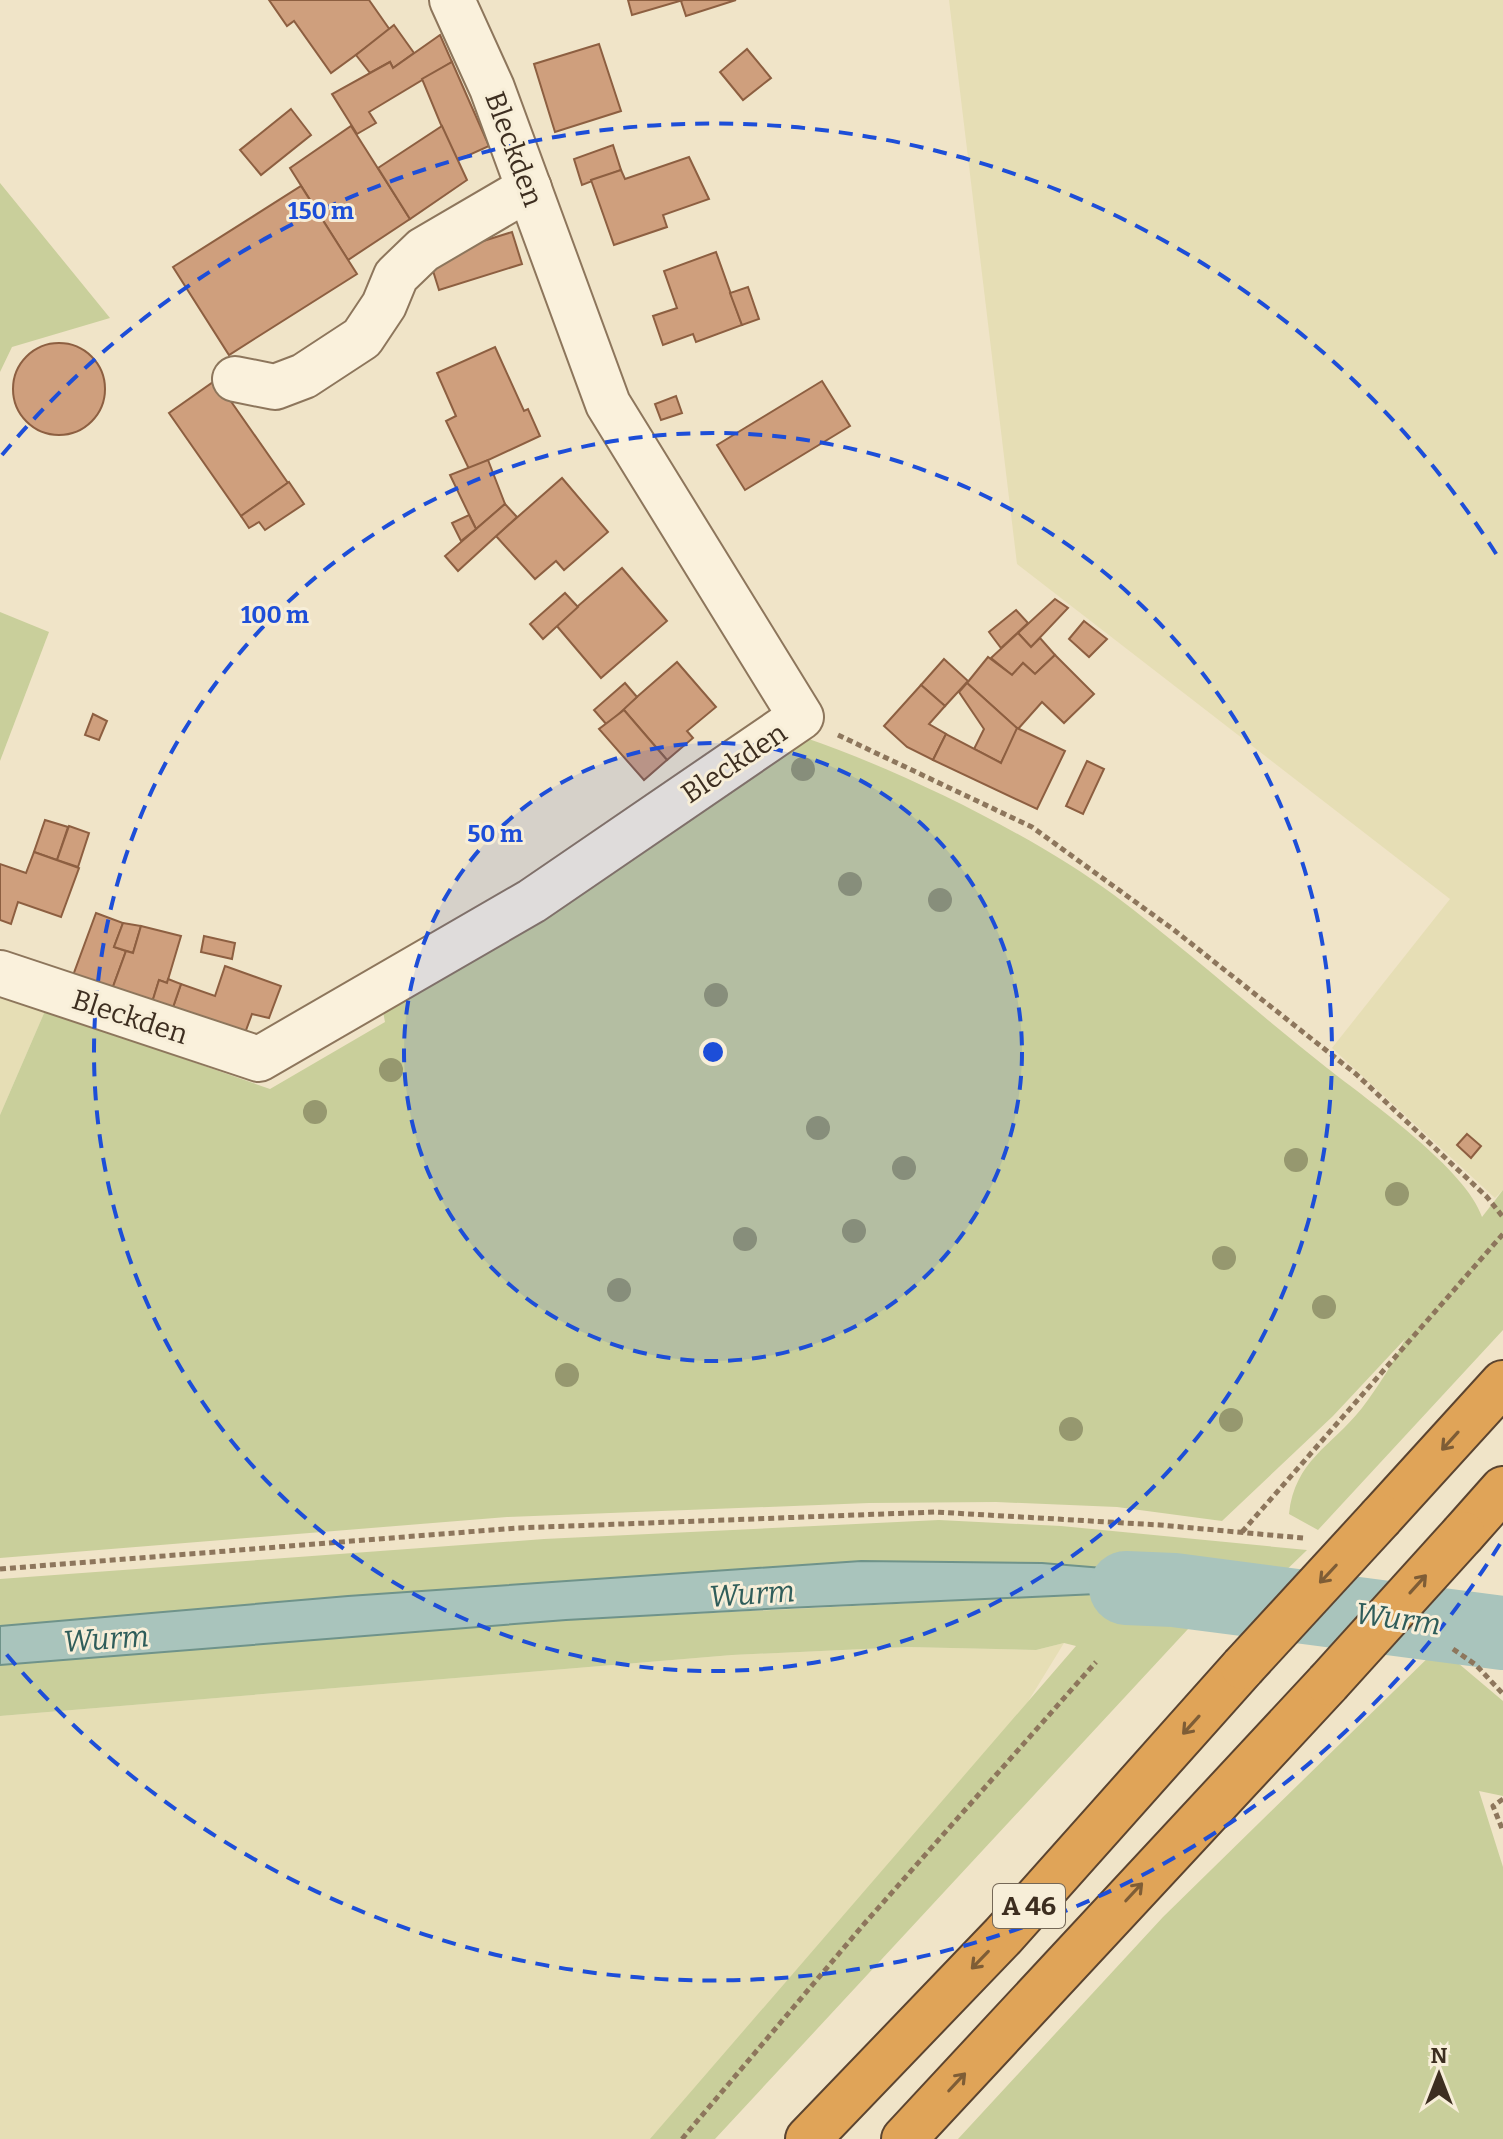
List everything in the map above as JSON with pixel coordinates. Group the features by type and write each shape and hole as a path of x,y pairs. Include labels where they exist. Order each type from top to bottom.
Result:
{"highway":[{"name":"A 46","path":"808,2139 1003,1936 1503,1383"},
{"name":"A 46","path":"904,2139 1328,1683 1503,1489"}],"street":[{"name":"Bleckden","path":"0,973 259,1059 532,901 801,717 608,404 492,88 452,0"},
{"path":"235,379 275,387 304,376 362,338 384,305 396,276 423,250 529,188"}],"path":[{"path":"801,717 1032,827 1174,930 1356,1074 1487,1197 1503,1217"},
{"path":"0,1569 517,1528 935,1512 1242,1532 1503,1234"},
{"path":"1453,1649 1476,1665 1503,1694"},
{"path":"682,2139 864,1924 1096,1662"},
{"path":"1503,1799 1493,1806 1503,1831"}],"shaded area":[{"path":"949,0 1503,0 1503,1190 1495,1198 1332,1048 1450,899 1017,564"},
{"path":"0,983 48,1004 0,1115"},
{"path":"1064,1643 972,1793 672,2139 0,2139 0,1716 732,1655 907,1647 1036,1650"}],"green space":[{"path":"0,183 110,318 12,347 0,372"},
{"path":"0,612 49,632 0,761"},
{"path":"806,738 883,768 966,806 1081,872 1141,916 1414,1137 1457,1178 1473,1198 1482,1217 1503,1190 1503,1330 1318,1530 1289,1514 1299,1480 1316,1455 1362,1408 1405,1339 1333,1416 1222,1521 1117,1507 996,1502 869,1503 507,1517 0,1558 0,1115 48,1004 173,1055 270,1089 385,1022 381,1001"},
{"path":"939,1520 1061,1526 1307,1550 1274,1582 1042,1563 861,1561 348,1596 0,1626 0,1579 544,1539"},
{"path":"1097,1594 1214,1601 715,2139 650,2139 1076,1646 1064,1643 1036,1650 907,1647 732,1655 0,1716 0,1665 566,1620"},
{"path":"1473,1602 1503,1611 1503,1663 1450,1625"},
{"path":"1439,1647 1503,1701 1503,1796 1479,1791 1503,1867 1503,2139 958,2139 1163,1917"}],"water":[{"path":"861,1561 1042,1563 1274,1582 1214,1601 1097,1594 786,1608 566,1620 0,1665 0,1626 348,1596"}],"building":[{"path":"269,0 369,0 390,30 331,73 294,21 287,26"},
{"path":"628,0 683,0 632,15"},
{"path":"683,0 736,0 686,16 681,1"},
{"path":"394,25 414,53 393,68 390,62 370,73 356,55"},
{"path":"440,35 452,62 369,112 376,123 357,134 332,94 390,62 393,68"},
{"path":"599,44 621,111 555,132 534,64"},
{"path":"747,49 771,78 743,100 720,72"},
{"path":"452,62 489,146 456,161 422,79"},
{"path":"291,109 311,135 261,175 240,150"},
{"path":"351,126 410,219 348,260 290,168"},
{"path":"442,126 467,180 410,219 378,168"},
{"path":"613,145 621,170 582,185 574,159"},
{"path":"689,157 709,199 663,215 667,227 614,245 591,180 621,170 625,179"},
{"path":"301,186 357,274 229,355 173,267"},
{"path":"512,232 522,264 439,290 429,258"},
{"path":"716,252 742,325 696,342 693,334 663,345 653,316 677,308 664,271"},
{"path":"748,287 759,319 742,325 730,293"},
{"path":"59,343 76,347 91,357 101,372 105,389 101,406 91,421 76,431 59,435 42,431 27,421 17,406 13,389 17,372 27,357 42,347"},
{"path":"495,347 524,411 528,409 540,436 469,469 446,421 456,416 437,373"},
{"path":"216,380 288,483 241,516 169,413"},
{"path":"822,381 850,426 745,490 717,445"},
{"path":"676,396 682,413 661,420 655,404"},
{"path":"488,460 505,504 476,529 450,475"},
{"path":"562,478 608,532 564,570 556,561 535,579 496,536"},
{"path":"289,482 304,504 265,530 259,522 249,528 241,516"},
{"path":"505,504 517,517 458,571 445,556"},
{"path":"469,515 476,529 461,541 452,523"},
{"path":"622,568 667,621 601,678 556,625"},
{"path":"565,593 578,607 543,639 530,624"},
{"path":"1055,599 1068,608 1031,647 1018,633"},
{"path":"1016,610 1028,623 1001,648 989,632"},
{"path":"1084,621 1107,639 1089,657 1069,639"},
{"path":"1018,633 1031,647 1040,638 1055,655 1035,674 1023,663 1012,675 991,658"},
{"path":"1055,655 1094,694 1064,723 1042,702 1018,729 967,683 988,657 1012,675 1023,663 1035,674"},
{"path":"944,659 968,681 945,706 921,685"},
{"path":"677,662 716,707 687,731 693,738 667,760 623,709"},
{"path":"625,683 637,697 607,725 594,710"},
{"path":"967,683 1018,729 1001,763 974,749 984,729 959,692"},
{"path":"921,685 945,706 929,724 946,734 933,760 907,747 884,726"},
{"path":"624,710 667,760 644,780 599,729"},
{"path":"93,714 107,721 99,740 85,735"},
{"path":"1017,728 1065,751 1037,809 933,760 946,734 1001,763"},
{"path":"1087,761 1104,769 1083,814 1066,806"},
{"path":"45,820 68,827 57,860 34,852"},
{"path":"69,826 89,833 78,867 57,860"},
{"path":"34,852 79,868 61,917 18,902 11,924 0,920 0,864 26,873"},
{"path":"96,913 123,923 114,947 126,951 110,995 71,981"},
{"path":"123,923 141,926 133,953 114,947"},
{"path":"141,926 181,936 167,983 159,980 150,1009 110,995 126,951 133,953"},
{"path":"204,936 235,943 232,959 201,952"},
{"path":"225,966 281,986 269,1018 252,1014 242,1041 170,1016 181,984 215,996"},
{"path":"168,979 181,984 170,1016 150,1009 159,980 167,983"},
{"path":"1467,1134 1481,1146 1471,1158 1457,1145"}],"waterway":[{"name":"Wurm","path":"1126,1588 1174,1590 1503,1633"}]}
